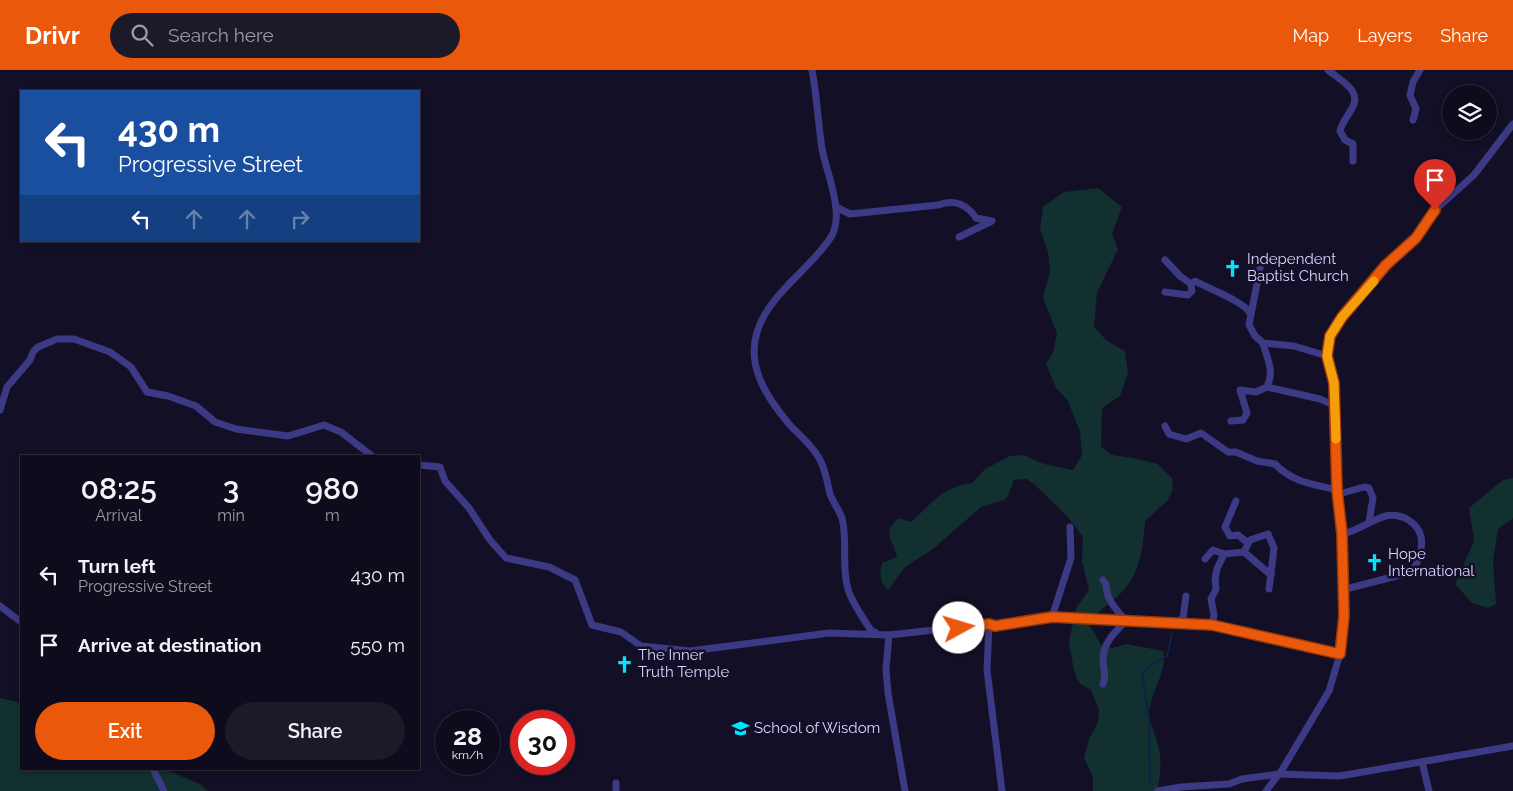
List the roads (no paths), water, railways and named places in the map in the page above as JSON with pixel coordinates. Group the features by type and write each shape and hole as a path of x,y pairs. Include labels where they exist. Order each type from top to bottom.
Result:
{"street":[{"path":"812,70 817,94 822,148 836,207 836,226 830,240 787,285 768,311 756,332 754,362 756,374 768,394 789,424 819,456 824,468 831,494 842,518 843,564 848,591 872,632 888,634"},
{"path":"1328,70 1352,88 1355,98 1353,109 1342,122 1340,131 1345,140 1354,144 1353,161"},
{"path":"1413,120 1416,109 1410,95 1420,70"},
{"path":"1266,791 1279,774 1329,691 1340,654 1344,616 1342,534 1338,492 1334,383 1327,356 1330,336 1342,317 1386,265 1416,238 1435,210 1474,175 1513,124"},
{"path":"836,207 850,214 938,205 949,201 970,208 976,218 992,221 959,237"},
{"path":"1165,260 1180,276 1191,284 1192,291 1188,295 1165,292"},
{"path":"1260,268 1249,325 1263,343 1272,368 1267,387"},
{"path":"1191,284 1195,281 1230,300 1246,306 1250,313"},
{"path":"0,410 7,387 30,360 38,347 57,339 74,339 110,352 132,366 147,392 168,396 196,406 215,422 236,429 288,436 324,424 340,432 371,455"},
{"path":"1263,343 1294,346 1327,356"},
{"path":"1231,421 1243,420 1247,413 1240,390 1256,392 1267,387 1320,399 1334,406"},
{"path":"1165,426 1169,434 1186,439 1201,433 1228,452 1236,452 1257,461 1276,464 1284,474 1313,486 1322,486 1338,492 1364,487 1369,488 1373,498 1369,522"},
{"path":"420,465 440,467 445,481 469,508 490,540 506,558 549,567 575,580 592,625 621,632 641,646 701,651 830,633 888,634 989,624 995,626 1052,617 1212,625 1340,654"},
{"path":"1236,501 1225,527 1230,536 1238,535 1247,542"},
{"path":"1342,534 1386,516 1401,516 1415,523 1421,537 1418,561 1412,572 1342,590"},
{"path":"1052,617 1070,558 1070,527"},
{"path":"1247,542 1268,534 1274,543 1269,589"},
{"path":"1244,552 1247,542"},
{"path":"1205,559 1213,550 1224,554 1244,552 1272,575"},
{"path":"1212,625 1214,615 1211,599 1216,589 1217,569 1224,554"},
{"path":"1103,580 1106,584 1106,594 1114,609 1126,621"},
{"path":"1176,624 1183,618 1186,596"},
{"path":"0,606 20,621"},
{"path":"1103,684 1106,677 1103,657 1109,638 1126,621"},
{"path":"989,624 987,670 1002,791"},
{"path":"888,634 886,669 888,693 905,791"},
{"path":"1158,791 1181,787 1229,784 1242,779 1279,774 1339,776 1513,746"},
{"path":"1422,762 1430,791"},
{"path":"154,770 164,791"},
{"path":"616,783 616,791"}],"waterway":[{"path":"1150,782 1149,718 1142,675 1145,669 1167,656 1172,634"}],"place":[{"name":"Independent Baptist Church","path":"1233,268"},
{"name":"Hope International","path":"1374,563"},
{"name":"The Inner Truth Temple","path":"624,664"},
{"name":"School of Wisdom","path":"740,728"}]}
